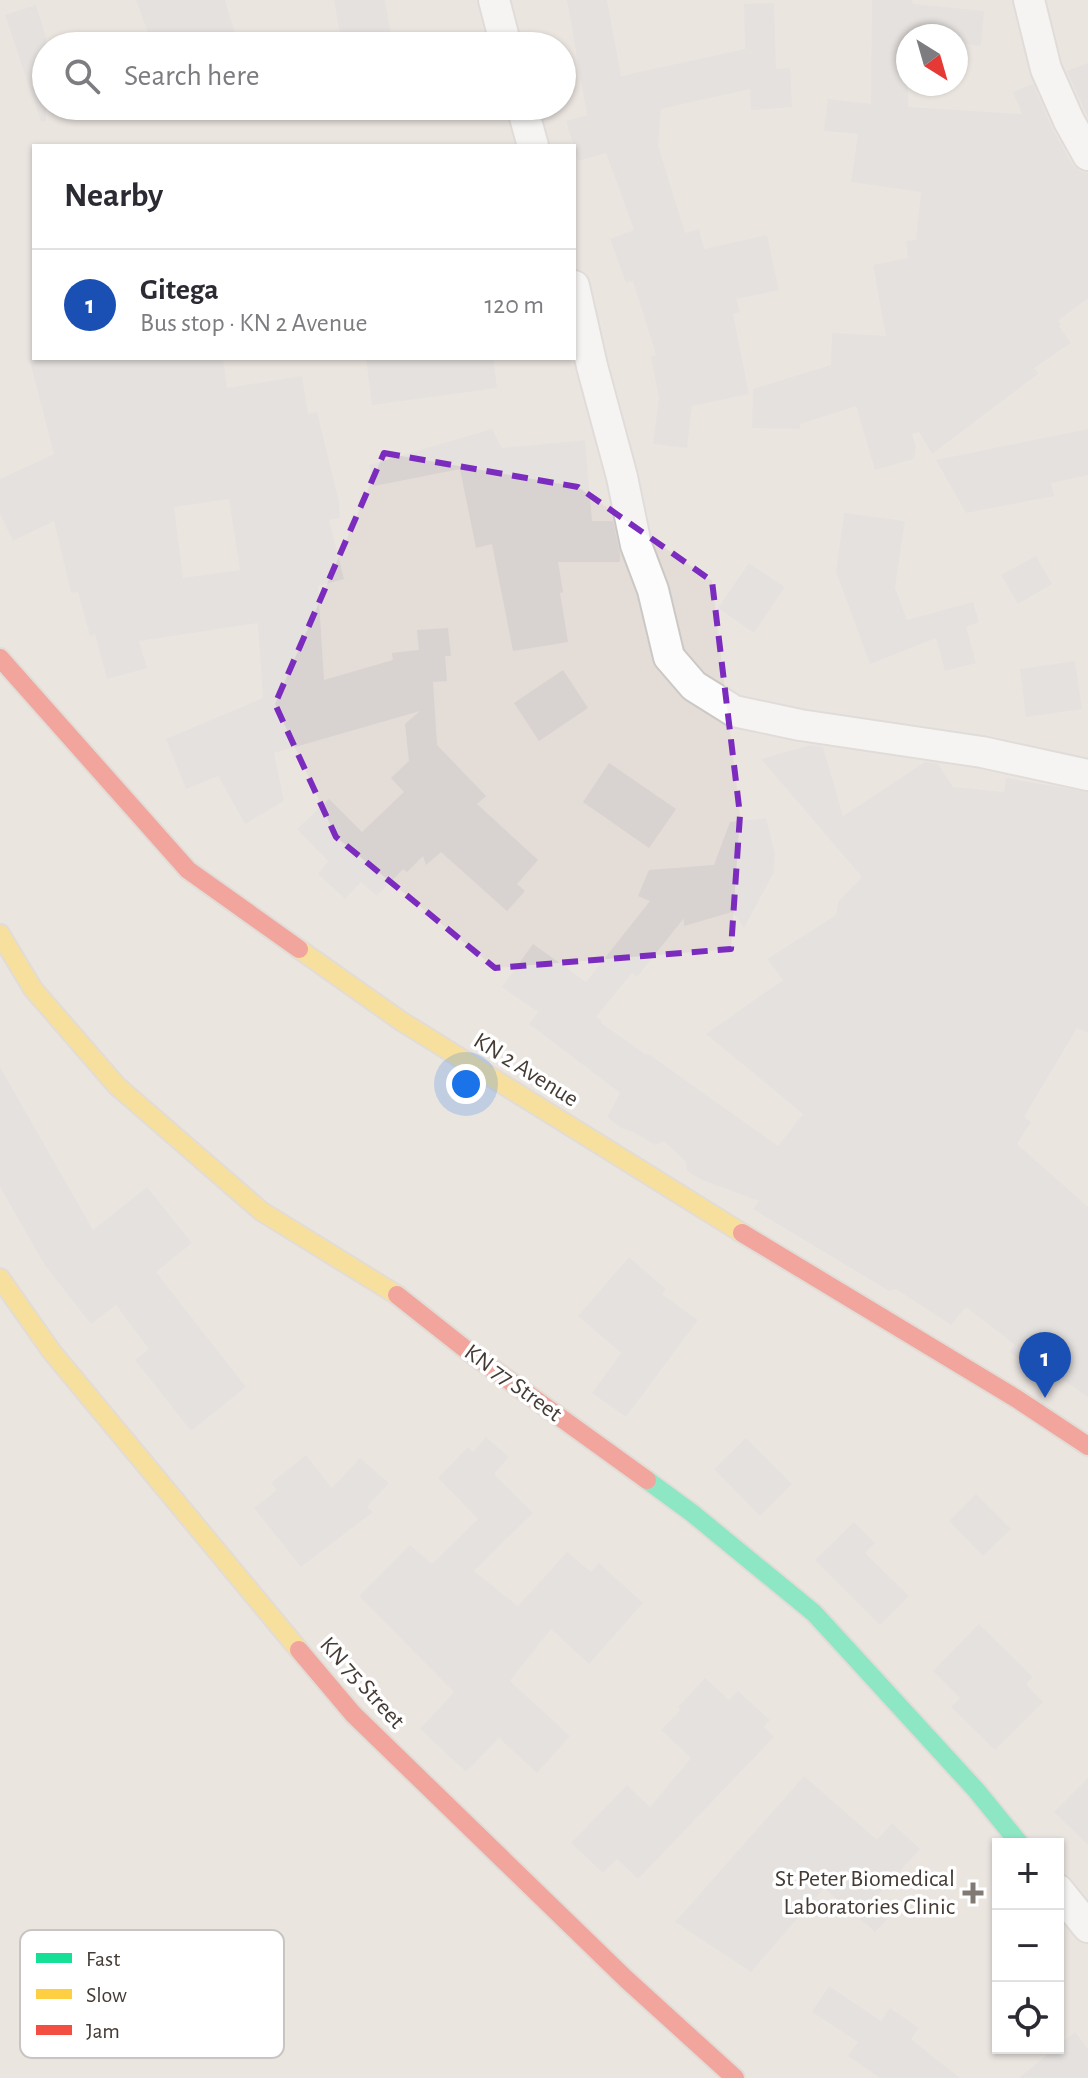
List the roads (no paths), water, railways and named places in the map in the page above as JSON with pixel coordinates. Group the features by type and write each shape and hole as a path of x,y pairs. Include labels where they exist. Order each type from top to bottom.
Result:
{"street":[{"path":"494,0 502,32"},
{"path":"1029,0 1046,69 1088,155"},
{"path":"526,120 532,144"},
{"path":"576,295 636,545 653,590 669,657 694,686 734,711 800,725 982,752 1088,775"},
{"name":"KN 2 Avenue","path":"0,658 188,870 401,1021 732,1227 1017,1399 1088,1446"},
{"name":"KN 77 Street","path":"0,934 33,989 117,1086 261,1211 399,1296 464,1348 692,1513 762,1569 814,1613 976,1790 1015,1838"},
{"name":"KN 75 Street","path":"0,1278 52,1352 353,1714 626,1979 735,2078"},
{"path":"1064,1897 1088,1927"}],"place":[{"name":"Gitega","path":"1045,1398"},
{"name":"St Peter Biomedical Laboratories Clinic","path":"973,1893"}]}
